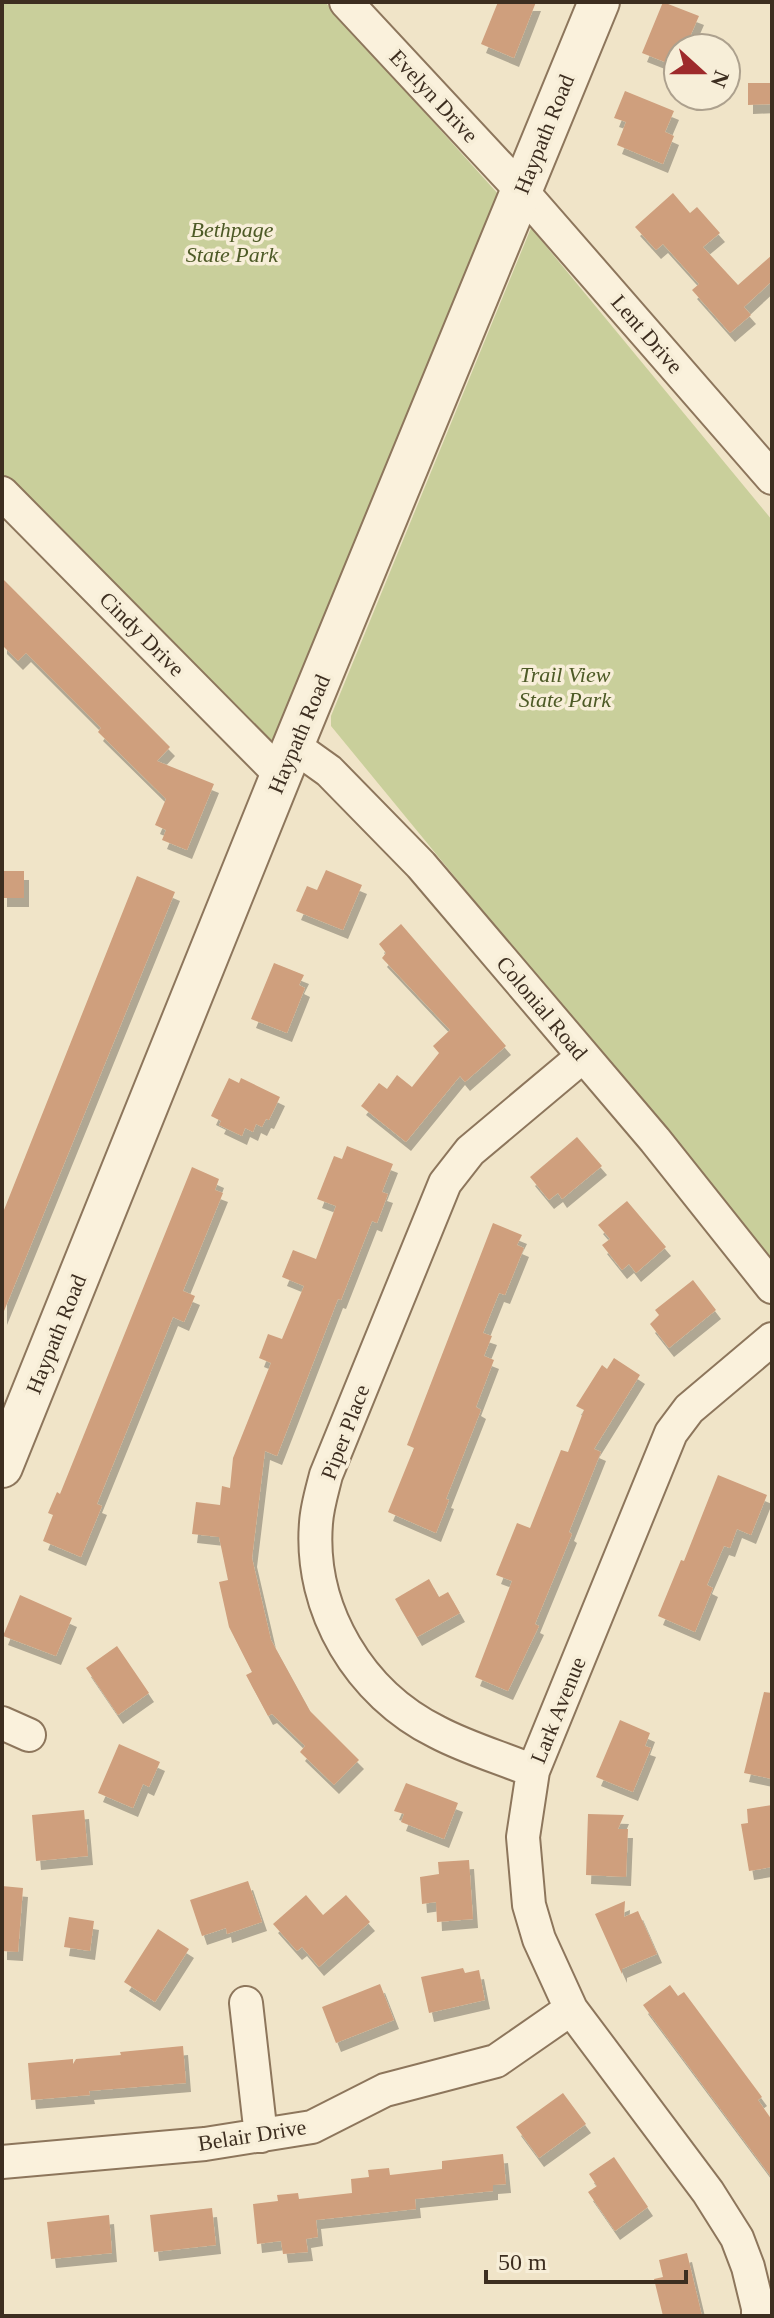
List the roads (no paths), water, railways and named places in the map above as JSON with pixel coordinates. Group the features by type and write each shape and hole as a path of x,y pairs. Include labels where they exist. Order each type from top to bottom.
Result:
{"street":[{"name":"Evelyn Drive","path":"346,2 521,190"},
{"name":"Haypath Road","path":"2,1467 599,2"},
{"name":"Lent Drive","path":"521,190 772,478"},
{"name":"Cindy Drive","path":"2,493 288,760"},
{"name":"Colonial Road","path":"288,760 329,771 421,865 655,1140 772,1287"},
{"name":"Piper Place","path":"533,1771 436,1732 391,1703 370,1683 351,1658 326,1604 318,1571 316,1523 326,1475 445,1183 470,1151 582,1057"},
{"name":"Lark Avenue","path":"758,2316 748,2267 737,2238 708,2192 571,2009 539,1939 529,1905 523,1837 533,1771 671,1433 689,1409 772,1339"},
{"path":"246,2003 261,2136"},
{"name":"Belair Drive","path":"2,2162 205,2144 312,2127 385,2090 496,2061 571,2009"}],"park label":[{"name":"Bethpage State Park","path":"232,242"},
{"name":"Trail View State Park","path":"565,686"}]}
